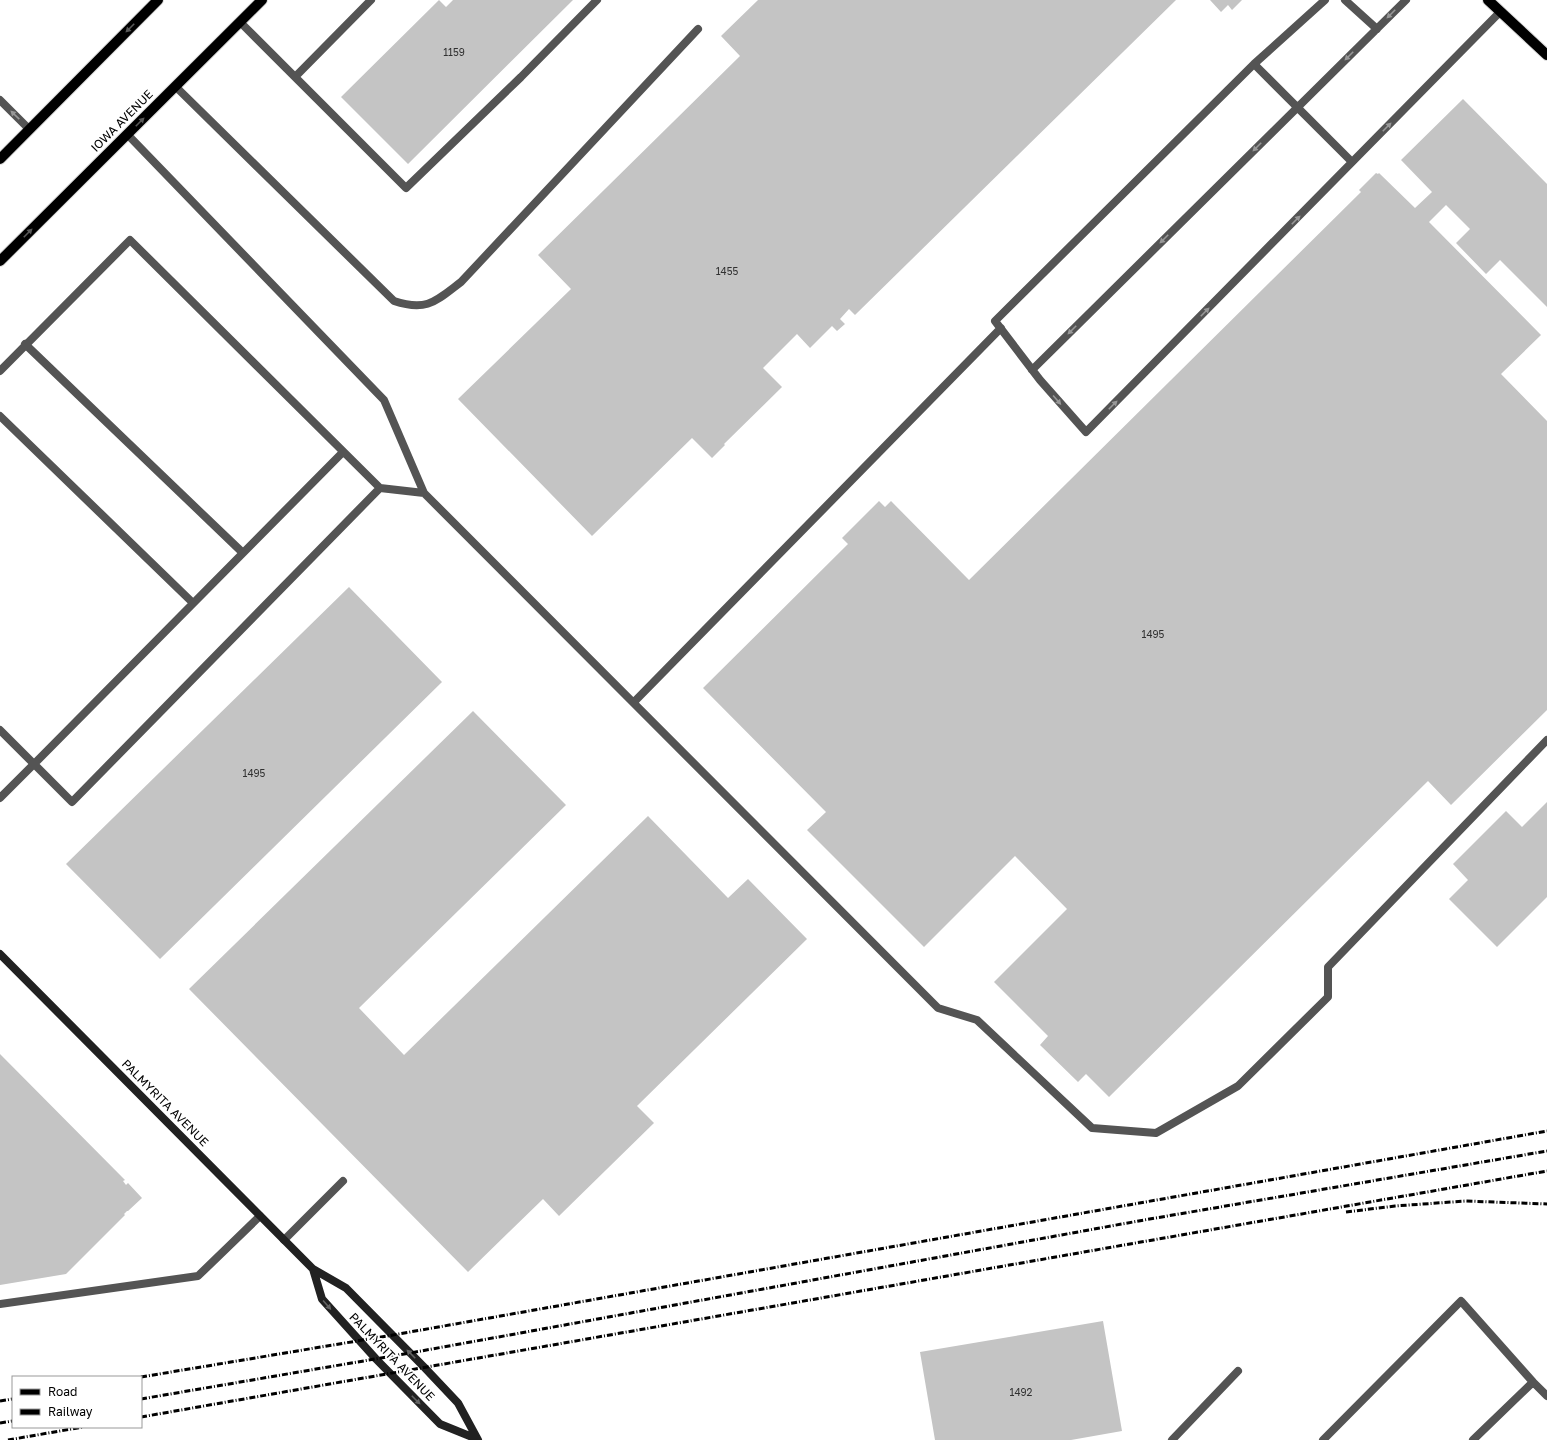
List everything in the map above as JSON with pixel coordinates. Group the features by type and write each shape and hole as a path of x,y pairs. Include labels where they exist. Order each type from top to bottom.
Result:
{"main road":[{"path":"1,155 158,0"},
{"name":"IOWA AVENUE","path":"0,261 262,0"},
{"path":"1488,0 1546,56"}],"street":[{"name":"PALMYRITA AVENUE","path":"0,954 313,1269 346,1288 424,1367 458,1403 478,1439"},
{"name":"PALMYRITA AVENUE","path":"313,1269 322,1299 372,1355 440,1424 478,1439"}],"lane":[{"path":"295,77 371,0"},
{"path":"240,22 406,188 597,0"},
{"path":"1325,0 1254,64 996,321 1032,370 1086,432 1500,12"},
{"path":"1345,0 1377,29"},
{"path":"1032,370 1406,0"},
{"path":"175,86 394,302 407,306 422,306 435,302 461,282 698,29"},
{"path":"1254,64 1352,162"},
{"path":"0,100 29,129"},
{"path":"127,134 384,400 424,493 938,1008 977,1020 1092,1128 1156,1133 1238,1086 1328,997 1328,967 1547,740"},
{"path":"0,371 130,240 380,488 424,493"},
{"path":"634,702 1001,328"},
{"path":"26,344 243,553"},
{"path":"0,416 193,603"},
{"path":"0,798 343,452"},
{"path":"0,730 72,802 380,488"},
{"path":"284,1240 343,1181"},
{"path":"0,1304 198,1276 260,1216"},
{"path":"1323,1440 1461,1301 1547,1396"},
{"path":"1172,1440 1238,1371"},
{"path":"1473,1440 1533,1382"}],"building":[{"path":"439,0 446,7 453,0 573,0 408,164 341,97"},
{"path":"758,0 1176,0 855,315 849,309 840,319 845,324 837,331 832,326 810,348 797,334 763,368 782,387 724,444 725,445 712,458 692,438 592,536 458,399 571,289 538,255 740,56 721,36"},
{"path":"1210,0 1242,0 1232,10 1228,5 1221,12"},
{"path":"1463,99 1547,184 1547,307 1500,260 1486,274 1456,243 1470,229 1446,205 1429,222 1541,335 1501,374 1547,421 1547,710 1451,805 1428,781 1109,1097 1086,1074 1078,1082 1040,1045 1048,1036 994,982 1067,909 1015,856 924,947 807,830 826,812 703,688 848,544 842,538 879,501 885,507 891,501 969,580 1361,192 1359,190 1376,173 1379,173 1415,208 1432,192 1401,160"},
{"path":"349,587 442,682 160,959 66,864"},
{"path":"473,711 566,805 359,1008 404,1055 648,816 728,898 748,879 807,939 637,1106 654,1123 559,1216 543,1199 468,1272 189,989"},
{"path":"1547,802 1547,897 1497,947 1449,899 1468,880 1453,864 1506,811 1522,827"},
{"path":"0,1054 125,1180 123,1181 126,1185 128,1183 142,1198 124,1214 125,1215 66,1274 0,1285"},
{"path":"1103,1321 1122,1431 1071,1440 935,1440 920,1352"}],"railway":[{"path":"142,1377 393,1335 1547,1131"},
{"path":"142,1399 410,1353 1144,1220 1547,1151"},
{"path":"142,1417 1547,1171"},
{"path":"1346,1212 1395,1206 1466,1201 1547,1204"},
{"path":"0,1401 12,1399"},
{"path":"0,1423 12,1421"},
{"path":"8,1440 77,1428"}]}
